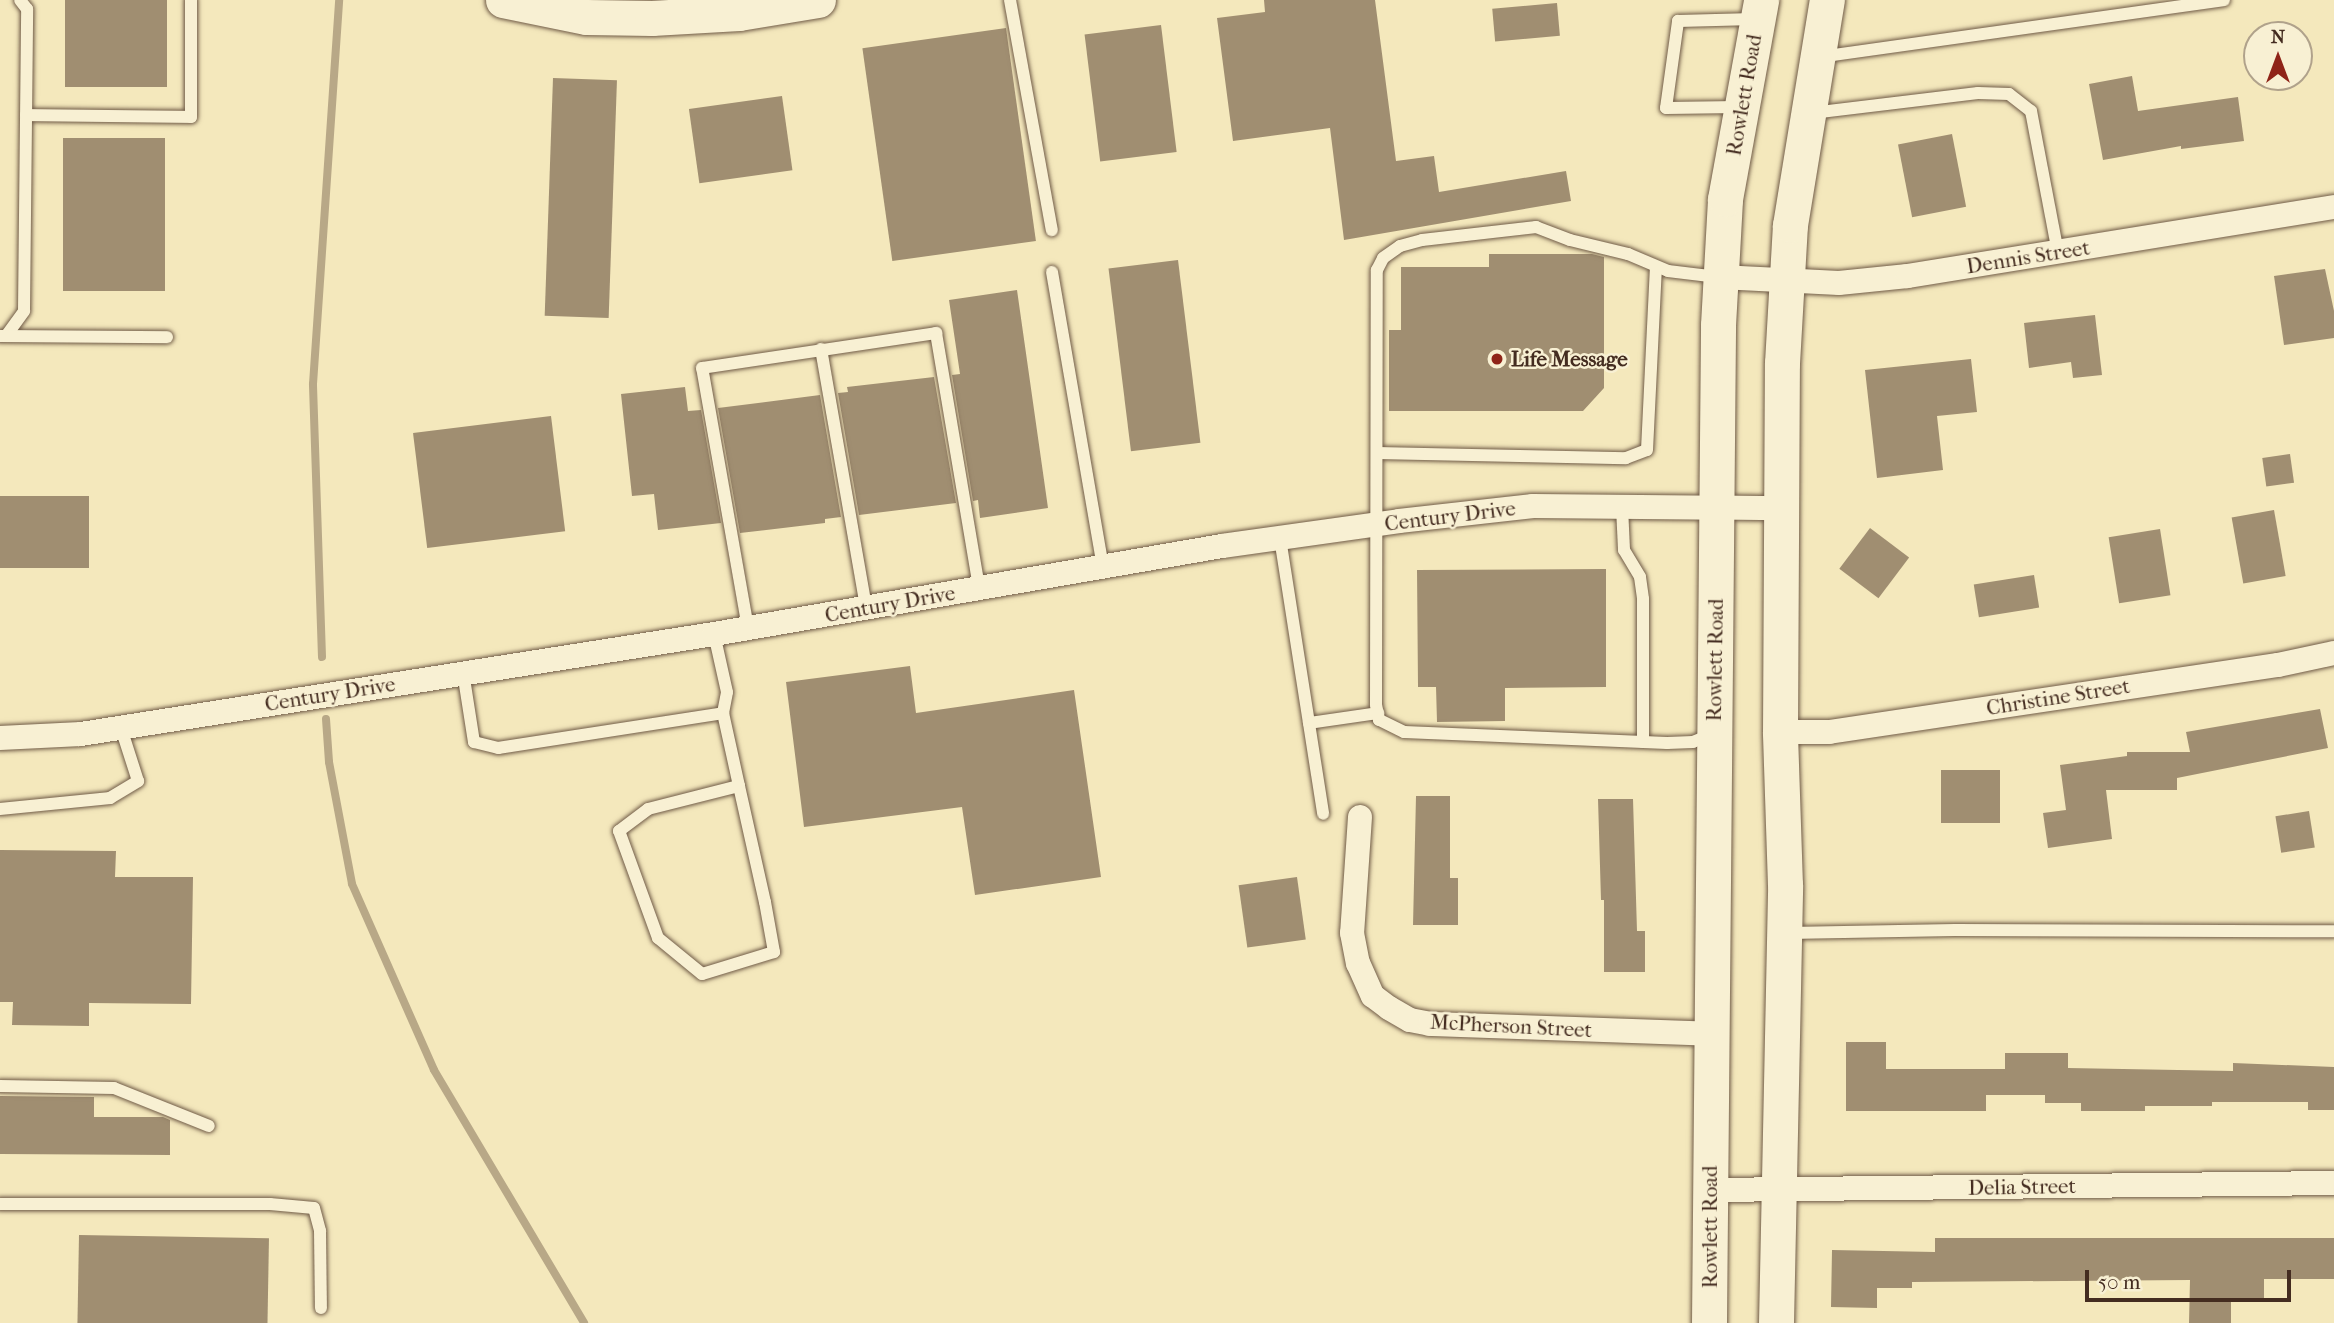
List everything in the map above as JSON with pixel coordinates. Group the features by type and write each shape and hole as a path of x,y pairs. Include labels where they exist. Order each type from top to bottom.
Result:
{"main road":[{"path":"503,0 586,17 652,18 739,13 818,0"},
{"path":"1776,1323 1784,933 1780,732 1782,363 1790,225 1827,0"},
{"name":"Rowlett Road","path":"1709,1323 1713,734 1720,277 1725,199 1760,9"}],"street":[{"name":"Dennis Street","path":"1720,277 1839,283 2058,253 2334,207"},
{"name":"Century Drive","path":"0,738 81,734 121,728 714,634 1103,567 1377,524 1533,506 1782,508"},
{"name":"Christine Street","path":"1780,732 1829,732 2278,665 2334,653"},
{"name":"McPherson Street","path":"1360,817 1352,933 1358,962 1373,996 1389,1008 1410,1020 1430,1024 1713,1034"},
{"name":"Delia Street","path":"1710,1190 2334,1183"}],"lane":[{"path":"3,336 24,311 24,4 39,0"},
{"path":"26,115 191,117 191,0"},
{"path":"1010,0 1052,230"},
{"path":"1819,57 2224,0"},
{"path":"1742,107 1666,108 1678,21 1760,9"},
{"path":"1808,114 1978,93 2009,94 2031,111 2058,253"},
{"path":"1713,734 1693,742 1643,742 1404,733 1379,720 1377,270 1383,258 1400,246 1422,240 1536,228 1628,254 1656,267 1720,277"},
{"path":"1377,453 1626,458 1647,450 1656,267"},
{"path":"1052,272 1103,567"},
{"path":"748,628 702,368 936,333 979,588"},
{"path":"3,336 167,337"},
{"path":"821,349 866,608"},
{"path":"1622,506 1624,550 1640,577 1643,599 1643,742"},
{"path":"1280,538 1323,814"},
{"path":"714,634 727,692 723,713 739,786 774,952 702,974 658,938 619,831 648,808 739,786"},
{"path":"463,672 474,742 498,748 723,713"},
{"path":"1309,723 1377,713"},
{"path":"0,809 110,798 138,781 121,728"},
{"path":"1784,933 1955,930 2334,931"},
{"path":"0,1086 114,1088 209,1126"},
{"path":"0,1204 270,1204 314,1208 320,1231 321,1308"}],"building":[{"path":"65,0 167,0 167,87 65,87"},
{"path":"1264,0 1375,0 1396,161 1434,156 1439,192 1566,171 1571,201 1344,240 1330,128 1233,141 1217,18 1265,12"},
{"path":"1557,3 1560,36 1495,42 1492,9"},
{"path":"1161,25 1177,152 1100,161 1085,34"},
{"path":"1006,28 1036,241 892,261 862,48"},
{"path":"2132,76 2138,111 2238,97 2244,141 2181,149 2181,146 2103,160 2089,84"},
{"path":"553,78 617,80 609,318 545,316"},
{"path":"782,96 792,170 699,183 689,109"},
{"path":"1952,134 1966,207 1912,217 1898,144"},
{"path":"63,138 165,138 165,291 63,291"},
{"name":"Life Message","path":"1489,254 1592,254 1604,257 1604,388 1583,411 1389,411 1389,330 1401,330 1401,267 1489,267"},
{"path":"1178,260 1200,443 1131,451 1109,269"},
{"path":"2325,269 2334,311 2334,338 2284,345 2274,276"},
{"path":"1017,290 1048,508 980,518 978,500 973,501 952,375 960,374 949,300"},
{"path":"2095,315 2102,375 2073,378 2071,362 2029,368 2024,323"},
{"path":"1971,359 1977,412 1937,416 1943,470 1877,478 1865,370"},
{"path":"934,377 956,503 859,515 838,393 848,392 847,387"},
{"path":"685,387 688,411 701,410 721,523 658,530 654,494 632,496 621,394"},
{"path":"820,395 841,517 825,519 825,523 740,533 718,408"},
{"path":"551,416 565,531 427,548 413,433"},
{"path":"2290,454 2294,483 2266,487 2262,458"},
{"path":"0,496 89,496 89,568 0,568"},
{"path":"2274,510 2286,576 2243,583 2232,517"},
{"path":"1870,528 1909,557 1878,598 1839,569"},
{"path":"2160,529 2170,595 2119,603 2109,537"},
{"path":"1606,569 1606,687 1505,688 1505,721 1437,722 1436,687 1418,687 1417,570"},
{"path":"2034,575 2039,608 1979,617 1974,585"},
{"path":"910,666 916,713 1074,690 1101,877 975,895 962,807 804,827 786,682"},
{"path":"2320,709 2328,748 2177,778 2177,790 2106,790 2112,839 2048,848 2043,813 2066,810 2060,765 2127,756 2127,752 2190,752 2186,732"},
{"path":"1941,770 2000,770 2000,823 1941,823"},
{"path":"1416,796 1450,796 1450,878 1458,878 1458,925 1413,925"},
{"path":"1598,799 1633,799 1637,931 1645,931 1645,972 1604,972 1604,900 1601,900"},
{"path":"2309,811 2315,848 2281,853 2275,816"},
{"path":"0,850 116,851 115,877 193,877 191,1004 89,1003 89,1026 12,1025 13,1002 0,1002"},
{"path":"1297,877 1306,939 1247,948 1239,885"},
{"path":"1846,1042 1886,1042 1886,1069 2005,1069 2005,1053 2068,1053 2068,1068 2233,1071 2233,1063 2334,1067 2334,1110 2308,1110 2308,1102 2212,1102 2212,1106 2145,1106 2145,1111 2081,1111 2081,1103 2045,1103 2045,1095 1986,1095 1986,1111 1846,1111"},
{"path":"0,1096 94,1097 94,1117 163,1117 170,1120 170,1155 0,1154"},
{"path":"79,1235 269,1238 267,1323 77,1323"},
{"path":"1935,1238 2334,1238 2334,1279 2264,1279 2264,1301 2231,1300 2231,1323 2189,1323 2190,1280 1912,1282 1912,1288 1877,1288 1877,1308 1831,1307 1832,1250 1935,1252"}],"waterway":[{"path":"322,657 313,384 339,0"},
{"path":"326,719 329,762 352,884 434,1070 584,1323"}],"place":[{"name":"Life Message","path":"1497,359"}]}
